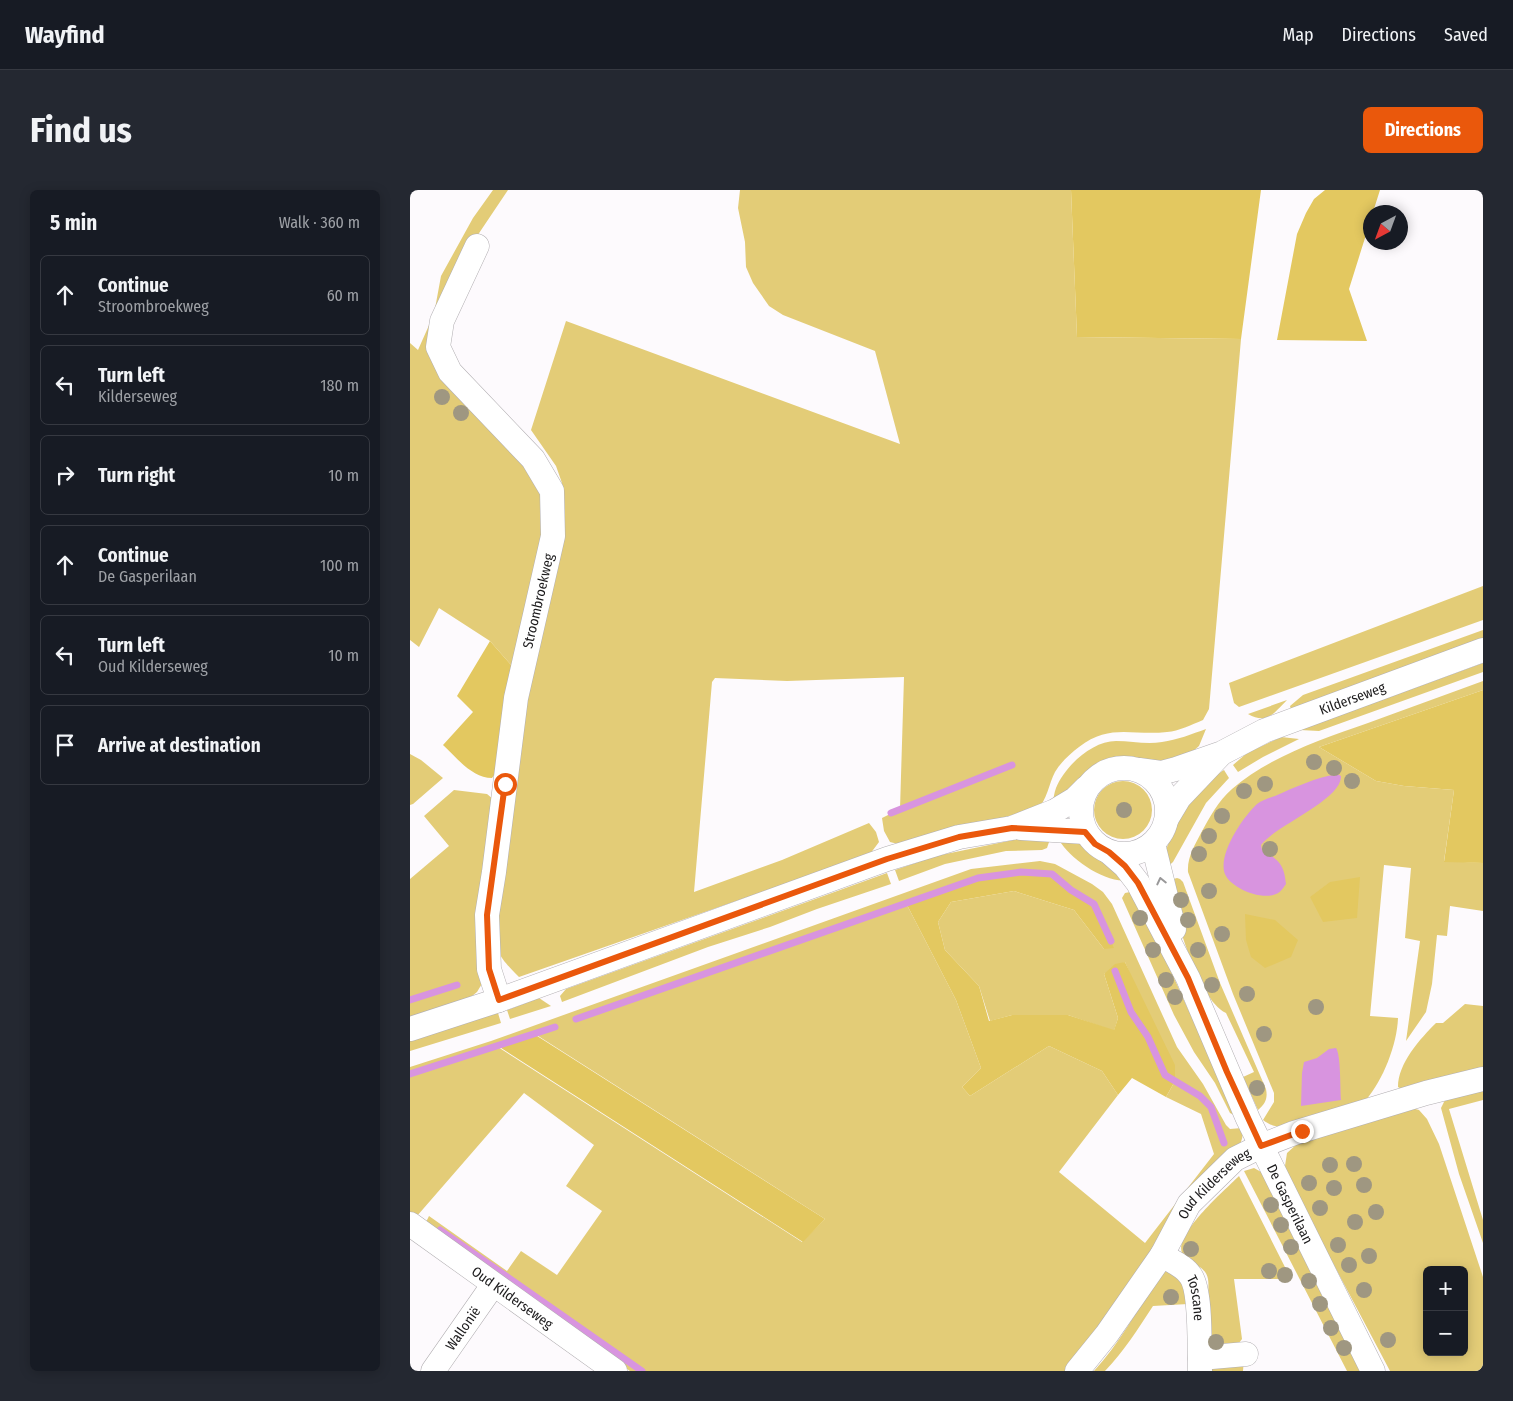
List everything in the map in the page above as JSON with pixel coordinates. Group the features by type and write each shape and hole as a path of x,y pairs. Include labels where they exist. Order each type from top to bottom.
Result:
{"street":[{"name":"Stroombroekweg","path":"476,246 442,321 438,347 450,372 534,459 552,491 553,536 516,698 487,915 489,969 499,1000"},
{"name":"Kilderseweg","path":"1139,770 1161,773 1222,753 1264,730 1483,650"},
{"name":"Kilderseweg","path":"1167,818 1179,798 1222,753"},
{"path":"410,1029 499,1000 887,859 959,837 1012,828 1055,811 1075,799 1096,776 1109,769 1124,767 1139,770 1152,777 1161,788 1167,802 1167,818 1162,832 1153,844 1140,851 1125,855 1109,852 1095,844 1085,832 1080,816 1081,802 1086,788"},
{"path":"1012,828 1085,832"},
{"name":"De Gasperilaan","path":"1153,844 1168,911 1188,978"},
{"name":"De Gasperilaan","path":"1109,852 1125,866 1138,883 1188,978 1227,1072 1261,1146 1373,1371"},
{"name":"Oud Kilderseweg","path":"1077,1371 1107,1334 1162,1256 1189,1204 1235,1159 1294,1133 1376,1108 1483,1079"},
{"name":"Oud Kilderseweg","path":"410,1224 615,1371"},
{"name":"Toscane","path":"1162,1256 1180,1266 1191,1276 1197,1291 1200,1364 1246,1354"},
{"name":"Wallonië","path":"433,1371 493,1285"}],"shaded area":[{"path":"493,190 508,190 457,266 437,338 537,467 549,536 512,666 490,641 439,608 419,647 410,640 410,343 418,350 434,314 441,276 473,218"},
{"path":"740,190 1071,190 1077,337 1241,339 1209,709 1203,720 1185,728 1154,733 1111,733 1090,740 1072,752 1060,765 1053,776 1048,792 1037,809 898,844 890,842 884,831 882,818 900,809 904,677 787,681 715,678 712,682 694,892 782,860 869,823 876,832 879,842 870,854 519,977 501,956 497,945 495,928 518,717 562,506 562,483 556,466 531,430 566,321 900,444 875,351 783,315 769,306 753,283 746,267 745,242 738,208"},
{"path":"1071,190 1261,190 1241,339 1077,337"},
{"path":"1325,190 1380,190 1375,205 1363,205 1363,244 1349,289 1367,341 1277,340 1297,234 1314,199"},
{"path":"1483,586 1483,620 1239,707 1234,703 1229,683"},
{"path":"1483,630 1483,639 1291,710 1290,706 1303,695"},
{"path":"490,641 512,666 498,770 492,778 478,775 471,771 443,745 473,712 457,696"},
{"path":"1483,663 1483,672 1319,731 1300,730"},
{"path":"1483,681 1483,690 1319,747 1376,781 1404,786 1454,790 1444,861 1483,863 1483,911 1450,906 1447,936 1437,935 1432,984 1426,1012 1406,1041 1420,941 1405,938 1411,868 1384,865 1370,1016 1398,1018 1395,1039 1388,1062 1378,1083 1366,1100 1283,1127 1270,1124 1263,1120 1274,1102 1274,1093 1233,994 1188,872 1190,856 1194,847 1211,815 1223,799 1232,789 1262,767 1315,742"},
{"path":"1483,690 1483,863 1444,862 1454,790 1404,786 1376,781 1319,747"},
{"path":"1287,700 1274,713 1265,718 1248,714"},
{"path":"1206,729 1199,746 1173,762 1118,756 1099,762 1083,775 1071,791 1052,803 1056,788 1066,771 1080,756 1098,745 1116,741 1156,743"},
{"path":"1281,737 1299,739 1238,772 1233,765 1247,753"},
{"path":"410,754 421,760 443,778 410,805"},
{"path":"1224,770 1229,778 1206,803 1173,862 1165,869 1165,854 1174,832 1181,806 1194,792"},
{"path":"1337,774 1341,776 1338,785 1331,794 1269,837 1261,845 1262,850 1277,860 1282,867 1286,884 1281,891 1270,896 1254,894 1238,887 1226,877 1224,863 1229,844 1245,817 1257,804 1305,783"},
{"path":"1123,781 1134,783 1147,794 1152,810 1150,821 1139,834 1123,839 1112,837 1099,826 1094,810 1096,799 1107,786"},
{"path":"454,790 487,794 493,799 483,982 477,992 466,1001 410,1019 410,879 449,846 424,816"},
{"path":"1018,839 1048,839 1049,842 1047,848 1042,850 1006,851 945,864 899,881 895,870 936,856"},
{"path":"1059,840 1068,840 1080,844 1098,858 1107,861 1128,880 1109,878 1089,869 1071,855"},
{"path":"1040,861 1055,864 1103,892 1112,904 1177,1047 1203,1084 1226,1125 1230,1129 1242,1128 1243,1131 1237,1150 1070,1371 630,1371 428,1228 426,1222 429,1216 507,1271 521,1251 557,1275 602,1211 566,1186 594,1145 524,1093 417,1216 410,1214 410,1067 491,1041 971,869","holes":["1052,874 1071,890 1094,904 1104,949 1074,910 1014,891 951,902 938,922 945,950 979,986 990,1021 1012,1015 1068,1015 1114,1031 1118,1018 1104,974 1125,962 1175,1081 1166,1097 1201,1114 1214,1154 1145,1243 1059,1172 1118,1095 1102,1071 1049,1046 970,1096 962,1087 981,1068 956,1000 906,903","535,1034 825,1219 802,1242 498,1047"]},
{"path":"1021,872 1052,874 1071,890 1094,904 1114,948 1104,949 1074,910 1014,891 951,902 938,922 945,950 979,986 989,1021 1012,1015 1068,1015 1114,1030 1118,1018 1104,974 1115,964 1125,962 1175,1065 1175,1081 1166,1097 1132,1078 1118,1095 1102,1071 1049,1046 970,1096 962,1087 981,1068 956,1000 906,903 978,878"},
{"path":"887,873 891,884 708,947 562,1002 560,996 566,989"},
{"path":"1360,877 1357,918 1323,922 1310,897 1330,882"},
{"path":"1177,878 1183,882 1220,983 1266,1089 1267,1096 1258,1110 1243,1077 1254,1072 1226,1013 1215,1005 1206,991 1189,954 1167,881"},
{"path":"1135,891 1236,1116 1230,1113 1215,1083 1194,1052 1174,1015 1122,898 1125,893"},
{"path":"1245,914 1275,920 1298,940 1291,957 1265,968 1251,957 1246,940"},
{"path":"539,998 551,1006 510,1019 507,1010"},
{"path":"1465,1004 1483,1006 1483,1070 1403,1090 1398,1087 1399,1078 1406,1060 1423,1036 1436,1023 1443,1023"},
{"path":"498,1013 501,1023 410,1051 410,1040"},
{"path":"534,1034 825,1219 803,1242 498,1046"},
{"path":"1336,1048 1340,1064 1341,1100 1301,1106 1304,1062 1317,1058 1329,1049"},
{"path":"1483,1088 1483,1100 1449,1109 1483,1220 1483,1243 1459,1174 1441,1108 1445,1100"},
{"path":"1412,1108 1419,1110 1427,1119 1439,1144 1483,1277 1483,1371 1390,1371 1290,1182 1285,1166 1287,1153 1297,1144"},
{"path":"1254,1168 1263,1173 1366,1371 1347,1371 1244,1171"},
{"path":"1239,1176 1291,1279 1234,1279 1242,1339 1236,1347 1216,1348 1209,1341 1208,1279 1200,1267 1184,1257 1182,1245 1193,1224"},
{"path":"1169,1271 1185,1280 1188,1304 1153,1306 1130,1340 1105,1371 1094,1371 1120,1338 1156,1279 1162,1272"},
{"path":"1244,1358 1243,1371 1210,1371 1217,1359"}],"waterway":[{"path":"891,813 1012,765"},
{"path":"576,1019 978,878 1021,872 1052,874 1071,890 1094,904 1111,941"},
{"path":"1115,971 1131,1012 1148,1037 1165,1075 1200,1096 1211,1107 1224,1143"},
{"path":"410,1000 457,985"},
{"path":"410,1074 555,1027"},
{"path":"440,1230 642,1371"}],"route":[{"path":"505,784 487,915 489,969 499,1000 887,859 959,837 1012,828 1085,832 1095,844 1109,852 1125,866 1138,883 1188,978 1227,1072 1261,1146 1302,1131"}]}
